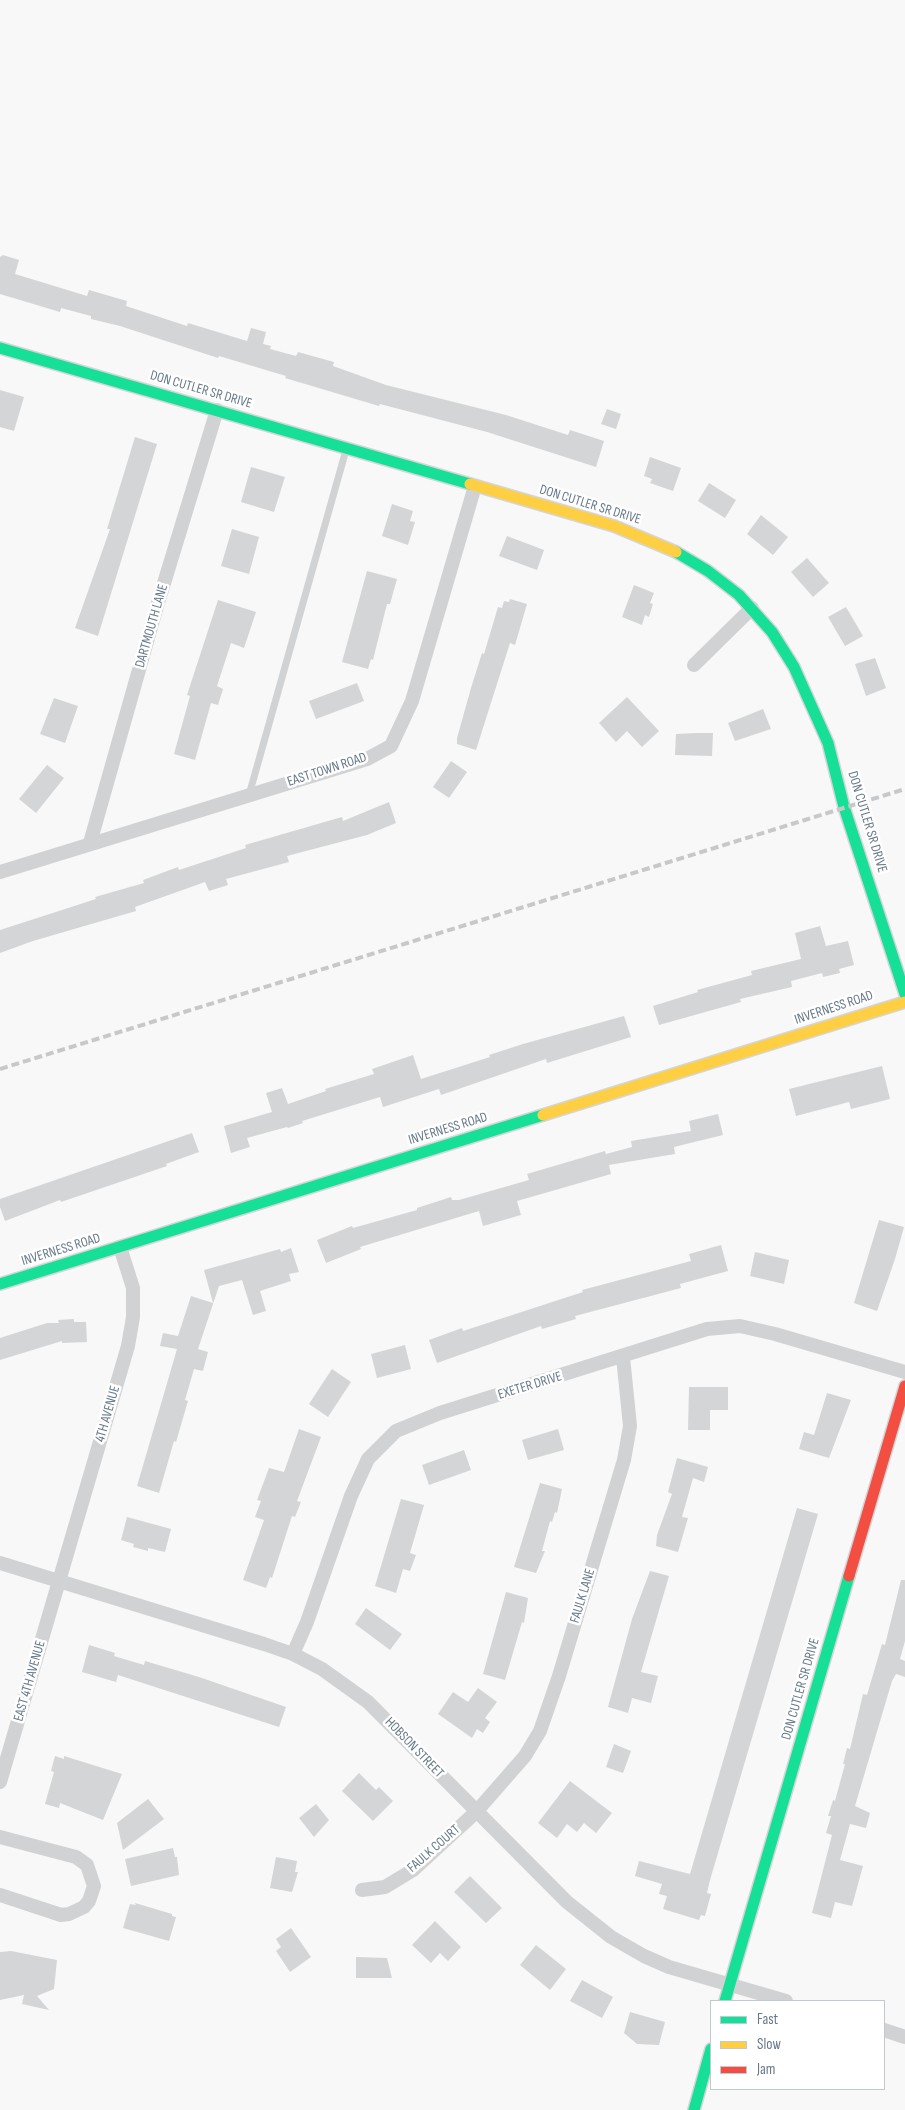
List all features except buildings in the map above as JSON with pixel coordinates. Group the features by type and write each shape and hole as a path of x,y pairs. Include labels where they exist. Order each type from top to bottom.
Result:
{"street":[{"name":"DON CUTLER SR DRIVE","path":"0,348 347,447 614,526 648,539 708,571 752,608 772,632 794,667 828,743 844,807 905,994"},
{"name":"DARTMOUTH LANE","path":"90,843 157,606 217,410"},
{"name":"EAST TOWN ROAD","path":"0,872 367,759 391,746 412,701 476,486"},
{"path":"694,665 752,608"},
{"name":"INVERNESS ROAD","path":"0,1284 905,1002"},
{"name":"4TH AVENUE","path":"60,1580 128,1346 133,1317 133,1288 120,1247"},
{"name":"EXETER DRIVE","path":"293,1654 317,1595 351,1496 368,1459 396,1431 440,1413 708,1330 740,1326 776,1334 905,1372"},
{"name":"FAULK LANE","path":"476,1812 525,1756 540,1731 560,1676 624,1460 630,1426 624,1357"},
{"name":"DON CUTLER SR DRIVE","path":"725,2000 905,1386"},
{"name":"HOBSON STREET","path":"0,1563 60,1580 293,1654 322,1669 368,1702 567,1902 611,1937 653,1960 783,2000"},
{"name":"EAST 4TH AVENUE","path":"0,1782 60,1580"},
{"name":"FAULK COURT","path":"362,1890 385,1887 413,1870 476,1812"},
{"path":"0,1837 76,1857 91,1872 94,1886 90,1900 84,1907 69,1914 61,1915 0,1895"},
{"path":"885,2030 905,2037"},
{"path":"694,2110 710,2054"}],"lane":[{"path":"250,794 347,447"}],"railway":[{"path":"0,1069 905,789"}],"traffic: fast":[{"path":"0,348 470,484"},
{"path":"676,552 708,571 739,595 772,632 794,667 828,743 844,807 905,994"},
{"path":"0,1284 543,1115"},
{"path":"725,2000 849,1576"},
{"path":"694,2110 710,2053"}],"traffic: slow":[{"path":"470,484 614,526 676,552"},
{"path":"543,1115 905,1002"}],"traffic: jam":[{"path":"849,1576 905,1386"}]}
